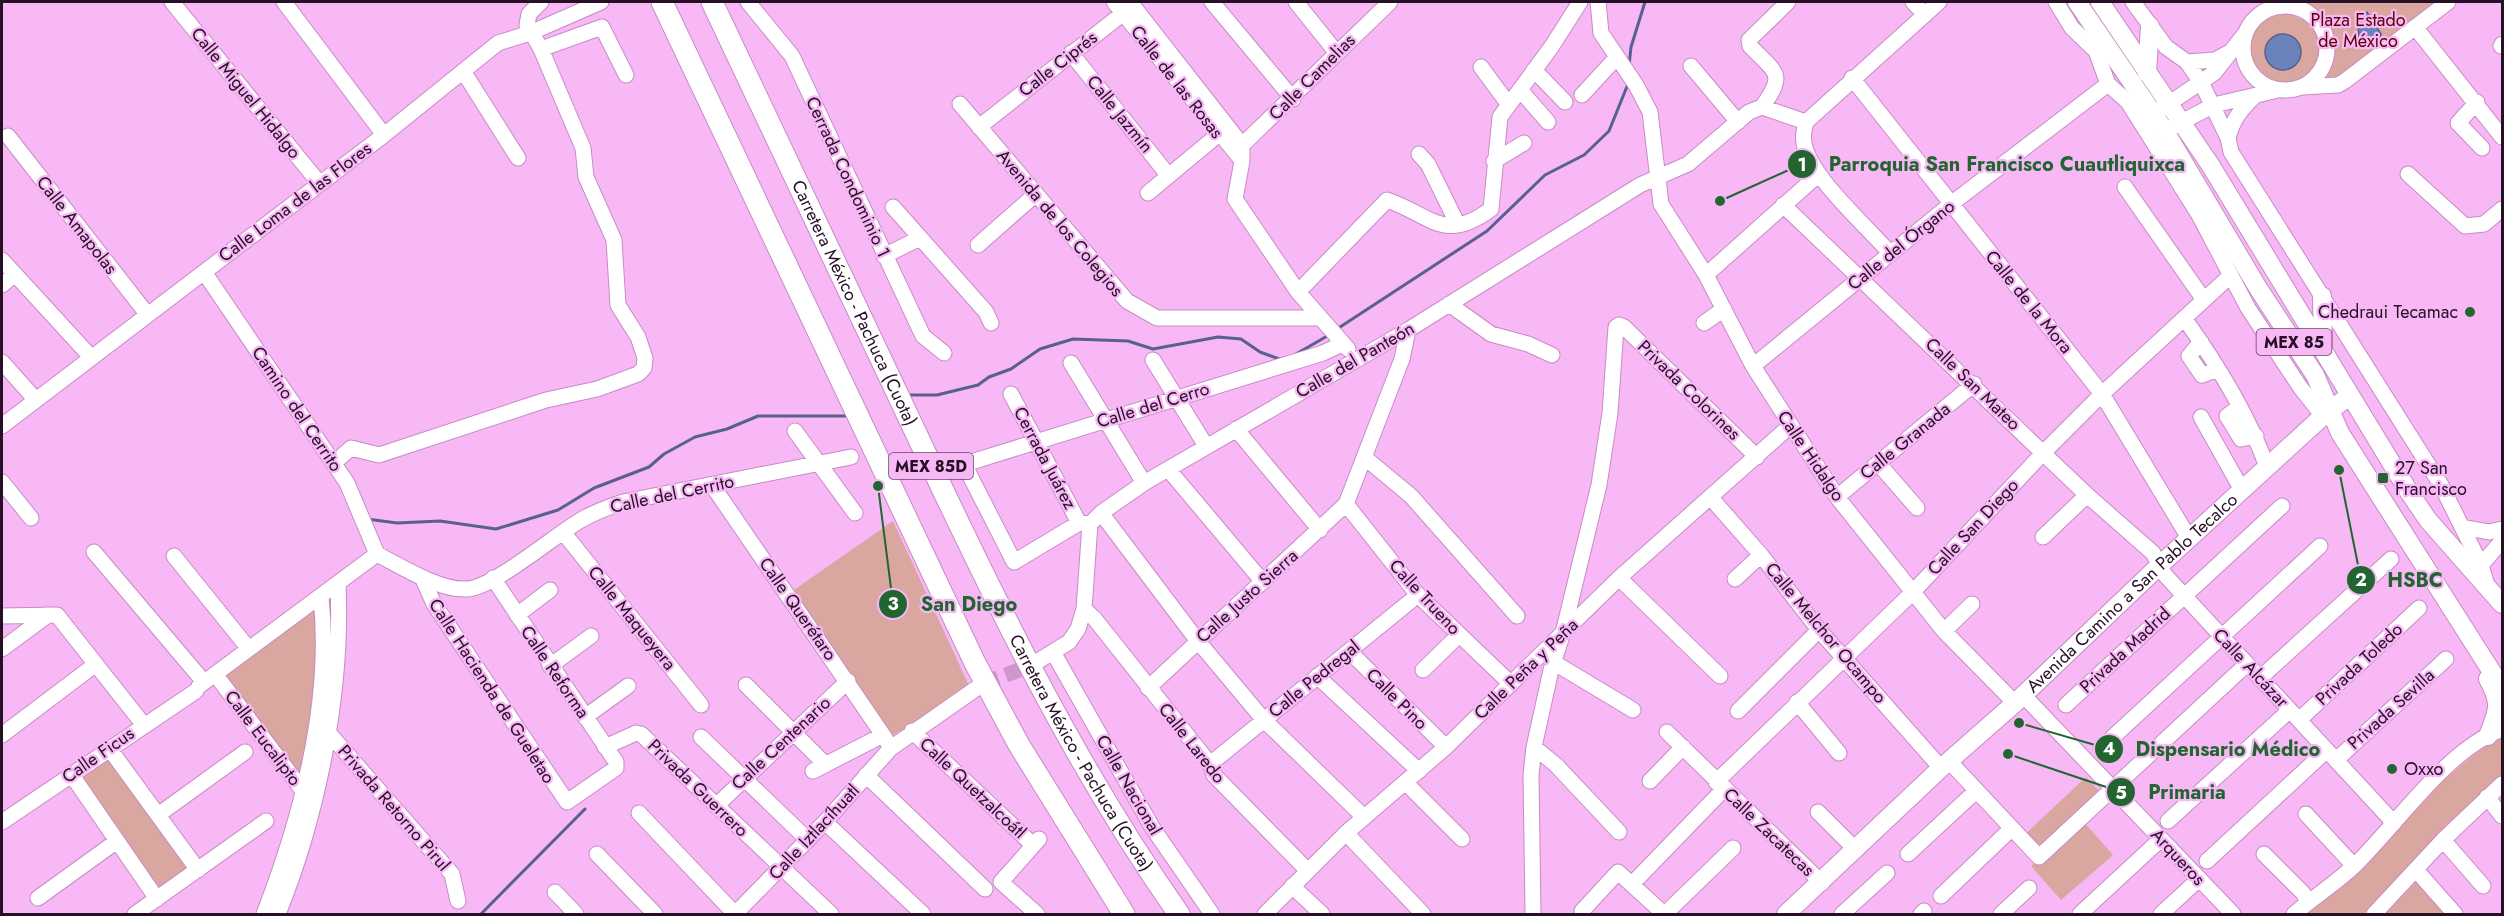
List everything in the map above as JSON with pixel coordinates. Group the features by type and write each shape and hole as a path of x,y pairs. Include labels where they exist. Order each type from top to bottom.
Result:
{"highway":[{"name":"MEX 85D","path":"662,2 975,663 1019,745 1124,915"},
{"name":"Carretera México - Pachuca (Cuota)","path":"712,2 941,486 1039,686 1090,775 1179,915"}],"main road":[{"name":"MEX 85","path":"2077,2 2101,48 2204,211 2315,375 2327,413 2502,688"},
{"name":"MEX 85","path":"2100,2 2182,121 2323,347 2349,396 2428,520 2484,574 2502,604"},
{"path":"2147,73 2150,26"},
{"path":"2322,296 2323,347"},
{"name":"Avenida Camino a San Pablo Tecalco","path":"1786,915 2189,538 2327,413 2349,396"},
{"path":"2454,613 2464,638 2498,696 2495,732"}],"street":[{"name":"Calle Miguel Hidalgo","path":"172,2 320,184"},
{"path":"284,2 384,135"},
{"path":"334,463 351,448 379,454 546,400 597,389 638,374 644,368 645,358 638,337 618,305 614,240 585,177 583,148 541,49 527,25 530,14 540,2"},
{"name":"Calle Loma de las Flores","path":"2,426 90,356 384,135 498,43 530,33 601,2"},
{"name":"Cerrada Condominio 1","path":"748,2 792,56 922,336 944,353"},
{"path":"1212,2 1293,99"},
{"path":"1296,2 1336,52"},
{"name":"Calle Hidalgo","path":"1598,2 1601,33 1636,85 1650,112 1661,204 1706,274 1753,366 1837,497 1912,593 1944,630 2019,699"},
{"path":"1788,2 1749,40 1750,46 1775,72 1778,79 1776,87 1762,107 1806,122"},
{"path":"1913,2 1925,15"},
{"path":"1890,253 1819,174 1807,153 1802,134 1806,122 1852,78 1939,2"},
{"path":"2056,2 2072,28 2101,48 2108,84 2146,117 2202,84 2233,51 2262,12 2277,6 2294,7 2308,13 2320,24 2326,39 2324,61 2312,80 2300,88"},
{"path":"2133,2 2166,47 2187,62 2202,84 2214,105 2228,138 2231,152 2441,485 2484,574"},
{"path":"2258,2 2248,29 2243,52 2248,70 2261,83 2278,90"},
{"path":"2158,136 2214,105 2278,90 2338,85 2448,2"},
{"name":"Calle Camelias","path":"1239,158 1336,52 1385,3"},
{"name":"Calle Ciprés","path":"979,127 1128,5"},
{"name":"Calle de las Rosas","path":"1128,5 1219,134 1239,158"},
{"name":"Calle de las Rosas","path":"1128,5 1239,158"},
{"path":"1298,292 1387,200 1403,205 1437,225 1458,225 1491,209 1497,125 1534,70 1571,5"},
{"path":"541,49 602,27 626,75"},
{"path":"2415,27 2502,136"},
{"path":"2187,62 2215,60 2233,51"},
{"name":"Calle Jazmín","path":"1071,53 1168,175"},
{"path":"1582,95 1620,63"},
{"path":"1690,66 1738,122"},
{"path":"1482,67 1509,105"},
{"path":"1534,70 1565,102"},
{"path":"464,71 518,158"},
{"name":"Calle de la Mora","path":"1852,78 2102,394 2189,538"},
{"name":"Calle del Órgano","path":"1753,366 1951,204 2108,84"},
{"path":"1520,90 1548,122"},
{"path":"2228,138 2232,124 2256,94"},
{"path":"2476,102 2458,123 2482,148"},
{"name":"Avenida de los Colegios","path":"960,104 1126,301 1156,318 1331,332"},
{"name":"Calle del Panteón","path":"1014,562 1090,520 1144,483 1206,446 1408,330 1640,185 1688,164 1749,112 1762,107"},
{"path":"1148,193 1219,134"},
{"name":"Calle Amapolas","path":"8,136 147,314"},
{"path":"1494,161 1524,143"},
{"path":"1419,154 1428,164 1458,225"},
{"path":"1239,158 1234,200 1298,292 1356,358"},
{"path":"1706,274 1819,174"},
{"path":"2408,174 2465,226 2484,224 2502,209"},
{"path":"2125,187 2204,300"},
{"path":"978,245 1036,194"},
{"name":"Calle San Mateo","path":"1783,205 1861,276 2087,495 2153,553 2160,565"},
{"path":"893,207 986,312 991,323"},
{"path":"2204,211 2248,309 2300,387 2327,413"},
{"path":"884,256 920,238"},
{"path":"2,260 90,356"},
{"name":"Camino del Cerrito","path":"204,272 347,483 377,554"},
{"path":"2,285 15,274"},
{"name":"Calle San Diego","path":"1632,884 1797,702 1912,593 2043,453 2102,394 2231,275"},
{"path":"1449,304 1491,334 1528,344 1552,355"},
{"path":"1704,323 1724,309"},
{"path":"2184,318 2201,342 2189,356 2202,375 2218,369 2239,407 2227,416 2241,439 2256,436 2267,467"},
{"name":"Privada Colorines","path":"1563,633 1599,485 1610,413 1616,327 1619,325 1757,457"},
{"path":"1346,504 1402,359 1408,330"},
{"name":"Calle del Cerro","path":"1014,562 965,466 968,463 1323,353 1331,332"},
{"path":"1153,360 1206,446"},
{"path":"2,362 35,399"},
{"path":"1071,363 1144,483"},
{"name":"Calle Granada","path":"1837,497 1974,384"},
{"name":"Cerrada Juárez","path":"1011,394 1036,442 1090,520 1197,640 1263,719 1364,817"},
{"path":"2201,417 2242,490"},
{"name":"Calle Peña y Peña","path":"1265,915 1346,833 1446,747 1619,578 1790,426"},
{"path":"1236,429 1320,530"},
{"path":"795,431 855,513"},
{"name":"Calle del Cerrito","path":"377,554 422,577 449,587 468,590 493,578 598,511 623,502 851,457"},
{"path":"1364,457 1411,496 1517,616"},
{"path":"1878,463 1917,508"},
{"path":"1168,470 1263,582"},
{"path":"2,482 31,518"},
{"name":"Calle Querétaro","path":"712,485 848,681 891,748"},
{"path":"2043,537 2087,495"},
{"name":"Calle Melchor Ocampo","path":"1711,498 1761,555 1819,630 1844,658 2038,857 2113,788"},
{"name":"Calle Justo Sierra","path":"1148,688 1197,640 1346,504"},
{"name":"Calle Trueno","path":"1346,504 1418,595 1511,684"},
{"name":"Privada Madrid","path":"2066,705 2282,506"},
{"path":"1030,666 1069,642 1078,629 1084,609 1090,520"},
{"path":"2462,527 2489,532 2502,529"},
{"name":"Calle Maqueyera","path":"563,532 701,705"},
{"path":"2484,574 2502,541"},
{"path":"2102,748 2320,546"},
{"name":"Calle Eucalipto","path":"94,552 203,683 309,793"},
{"name":"Calle Ficus","path":"2,822 203,683 377,554"},
{"path":"1735,579 1761,555"},
{"path":"174,556 249,649"},
{"path":"2260,678 2391,559"},
{"name":"Calle Alcázar","path":"2160,565 2184,596 2394,823"},
{"name":"Calle Hacienda de Gueletao","path":"422,577 434,604 567,802 617,765"},
{"name":"Calle Reforma","path":"493,578 617,765"},
{"path":"1619,578 1720,676"},
{"path":"278,915 295,871 322,728 340,627 338,584"},
{"path":"517,615 550,590"},
{"name":"Calle Pedregal","path":"1210,764 1418,595"},
{"path":"321,597 324,629 322,728"},
{"path":"1944,630 1972,604"},
{"name":"Privada Toledo","path":"2168,821 2419,608"},
{"name":"Calle Laredo","path":"1084,609 1094,618 1210,764 1214,775 1308,871"},
{"path":"2,649 48,615"},
{"path":"2,616 57,615 79,641 94,666 143,724"},
{"path":"1738,711 1819,630"},
{"path":"1533,915 1531,775 1534,747 1553,662 1563,633"},
{"path":"1423,670 1459,635"},
{"path":"550,666 591,636"},
{"name":"Calle Pino","path":"1348,651 1446,747"},
{"name":"Calle Nacional","path":"1053,652 1152,826 1212,915"},
{"name":"Privada Sevilla","path":"2207,861 2446,659"},
{"path":"1553,662 1633,710"},
{"path":"2113,788 2247,664"},
{"path":"2,735 94,666"},
{"path":"1317,676 1419,771"},
{"name":"Calle Centenario","path":"716,806 848,681"},
{"name":"Calle Iztlacíhuatl","path":"735,915 825,822 891,748 912,731 984,683"},
{"path":"746,685 793,732 819,767 882,735"},
{"path":"585,717 628,686"},
{"name":"Arqueros","path":"2019,699 2113,788 2233,915"},
{"path":"1797,702 1839,753"},
{"name":"Privada Retorno Pirul","path":"322,728 452,874 458,901"},
{"name":"Calle Quetzalcoátl","path":"912,731 1036,841 1001,882 1037,915"},
{"name":"Calle Zacatecas","path":"1667,732 1822,883"},
{"path":"2294,915 2354,866 2446,768 2495,732"},
{"name":"Privada Guerrero","path":"606,747 636,733 641,734 831,915"},
{"path":"701,737 808,840"},
{"path":"1534,747 1556,765 1618,832"},
{"path":"1650,781 1683,747"},
{"path":"108,748 163,811 202,867"},
{"path":"163,811 245,752"},
{"path":"71,774 113,844 153,902"},
{"path":"867,775 985,889"},
{"path":"1405,782 1462,839"},
{"path":"2374,915 2443,840 2502,784"},
{"path":"1908,854 1976,791"},
{"path":"264,915 309,793"},
{"path":"2487,797 2502,816"},
{"path":"1818,812 1856,850"},
{"path":"639,813 735,915"},
{"path":"2306,814 2354,866"},
{"path":"135,915 266,820"},
{"path":"825,822 923,915"},
{"path":"1941,896 2011,829"},
{"path":"1346,833 1423,915"},
{"path":"2080,915 2161,839"},
{"path":"2443,840 2483,886"},
{"path":"38,897 113,844"},
{"path":"1582,910 1618,872 1664,915 1733,848"},
{"path":"597,854 655,915"},
{"path":"2264,854 2303,893 2308,903"},
{"path":"2416,870 2455,915"},
{"path":"1842,915 1887,873"},
{"path":"2161,915 2199,879"},
{"path":"1292,886 1322,915"},
{"path":"2001,915 2029,888"},
{"path":"555,892 576,915"}],"green space":[{"name":"Plaza Estado de México","path":"2292,2 2436,2 2359,65 2325,82 2331,50 2325,17"},
{"path":"2283,14 2297,17 2309,25 2317,37 2320,51 2317,65 2309,77 2297,85 2283,88 2269,85 2257,77 2249,65 2246,51 2249,37 2257,25 2269,17"},
{"path":"893,521 971,690 886,739 791,592"},
{"path":"344,580 330,622 303,791 218,677"},
{"path":"2502,731 2502,775 2449,822 2415,862 2363,914 2307,914 2354,877 2440,783"},
{"path":"111,752 197,869 156,898 73,778"},
{"path":"2086,777 2101,793 2037,853 2022,837"},
{"path":"2083,821 2113,855 2061,900 2031,866"},
{"path":"2418,880 2447,914 2384,914"}],"water":[{"path":"2367,12 2381,34 2380,40 2359,45 2358,18"},
{"path":"2283,34 2296,39 2301,52 2296,65 2283,70 2270,65 2265,52 2270,39"}],"waterway":[{"path":"1629,66 1631,47 1645,2"},
{"path":"1337,329 1487,231 1545,175 1584,155 1609,131 1628,84"},
{"path":"1296,354 1329,335"},
{"path":"908,395 937,395 978,385 989,377 1011,369 1040,349 1073,339 1128,341 1153,349 1218,337 1241,339 1260,352 1282,360"},
{"path":"367,519 397,523 440,521 496,529 558,510 594,488 649,467 664,454 695,437 727,429 758,416 846,416"},
{"path":"481,914 585,809"}],"tunnel":[{"path":"984,683 1030,666"}],"place":[{"name":"Parroquia San Francisco Cuautliquixca","path":"1720,201"},
{"name":"Chedraui Tecamac","path":"2470,312"},
{"name":"HSBC","path":"2339,470"},
{"name":"27 San Francisco","path":"2383,478"},
{"name":"San Diego","path":"878,486"},
{"name":"Dispensario Médico","path":"2019,723"},
{"name":"Primaria","path":"2008,754"},
{"name":"Oxxo","path":"2392,769"}]}
